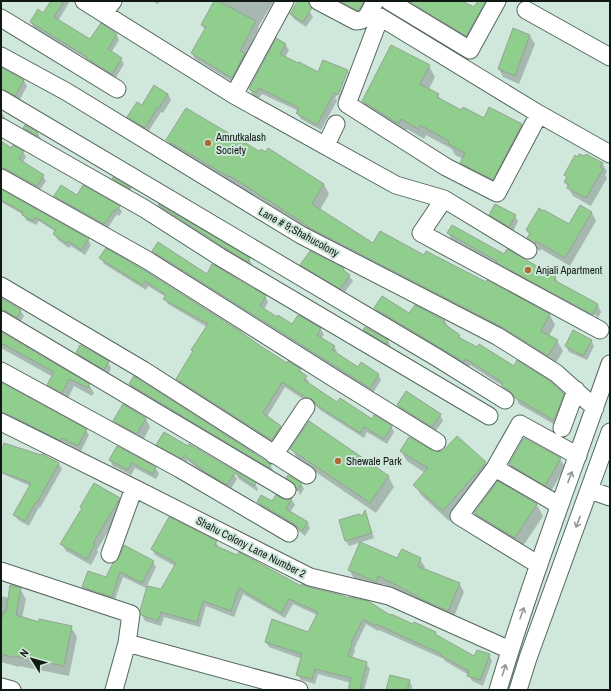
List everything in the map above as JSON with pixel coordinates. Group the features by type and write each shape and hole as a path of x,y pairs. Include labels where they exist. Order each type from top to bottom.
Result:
{"street":[{"path":"84,1 109,7 234,95 396,185 444,199 528,250"},
{"path":"234,95 285,1"},
{"path":"318,1 356,21 362,21 366,18 375,1"},
{"path":"390,1 470,50 497,1"},
{"path":"526,10 610,56"},
{"path":"539,114 497,193 446,167 347,104 380,17 539,114 610,154"},
{"path":"1,18 117,89"},
{"name":"Lane # 9;Shahucolony","path":"1,56 67,92 301,235 497,336 556,373 595,408"},
{"path":"1,99 436,357 505,400"},
{"path":"326,145 336,124"},
{"path":"1,128 145,209 220,256 489,416"},
{"path":"1,178 147,260 437,442"},
{"path":"444,199 421,233 600,330"},
{"path":"1,286 144,370 307,475"},
{"path":"1,320 287,490"},
{"path":"498,690 538,565 610,364"},
{"path":"1,371 180,469 289,533"},
{"path":"562,428 576,390"},
{"path":"274,455 306,407"},
{"name":"Shahu Colony Lane Number 2","path":"1,422 310,578 389,596 510,650"},
{"path":"538,565 459,516 495,468 520,424 578,456"},
{"path":"518,690 528,658 610,432"},
{"path":"495,468 559,504"},
{"path":"110,554 134,488"},
{"path":"589,490 610,497"},
{"path":"1,571 131,614 127,643 114,690"},
{"path":"127,643 299,690"},
{"path":"1,687 12,690"}],"building":[{"path":"51,1 64,1 54,17 90,39 101,23 117,34 108,49 122,58 112,74 30,22 38,9 43,13"},
{"path":"214,1 218,1 256,21 240,51 245,53 232,78 191,53 206,27 201,25"},
{"path":"296,1 308,1 312,8 303,22 290,14 296,4"},
{"path":"339,1 364,1 358,11"},
{"path":"408,1 462,1 474,7 478,1 486,1 466,36"},
{"path":"513,28 530,35 515,76 498,69"},
{"path":"276,38 286,44 280,54 318,72 323,60 348,70 338,95 334,93 317,125 296,113 299,108 259,88 256,93 249,89"},
{"path":"391,45 430,65 420,84 439,94 437,97 461,110 463,107 484,118 489,107 522,124 493,180 460,163 465,153 448,144 449,141 420,125 418,129 401,119 399,124 362,101"},
{"path":"1,67 24,80 15,96 1,89"},
{"path":"154,85 168,94 145,128 127,117 137,102 142,105"},
{"path":"186,108 259,151 261,149 265,152 268,148 324,184 312,204 373,243 380,231 424,255 426,251 486,282 487,280 550,314 541,331 558,340 548,356 502,327 308,227 230,176 229,177 166,140"},
{"path":"25,125 38,133 37,136 23,128"},
{"path":"1,141 11,148 13,145 24,151 19,159 44,175 37,186 6,169 1,168"},
{"path":"579,154 584,156 586,154 603,163 600,167 603,169 586,198 567,188 569,185 564,182 567,177 564,175 575,155 577,157"},
{"path":"113,177 131,188 130,189 112,179"},
{"path":"61,185 77,195 83,185 120,206 116,211 114,210 104,224 54,196"},
{"path":"1,189 89,239 81,250 68,241 66,243 53,234 56,230 35,217 33,221 22,215 23,212 1,200"},
{"path":"159,204 250,258 248,262 158,205"},
{"path":"495,204 516,215 509,227 489,215"},
{"path":"580,205 592,212 565,258 536,241 535,244 527,238 530,233 526,230 539,208 569,224"},
{"path":"452,225 504,254 507,249 556,277 554,280 598,304 593,315 497,263 497,261 447,233"},
{"path":"158,242 207,274 212,264 266,296 260,306 277,317 278,315 292,324 298,315 321,328 317,335 335,346 332,350 358,367 361,362 379,374 370,388 152,251"},
{"path":"106,248 142,269 287,363 288,361 301,369 299,371 307,376 304,380 337,402 340,398 372,419 374,415 392,426 384,439 364,427 360,433 315,404 311,399 305,397 282,382 263,413 281,426 272,440 176,379 193,351 191,350 208,324 163,299 166,295 145,281 142,285 99,258"},
{"path":"310,251 344,268 343,270 350,275 340,289 300,265"},
{"path":"382,296 409,313 415,305 445,321 443,323 460,335 458,337 477,347 479,344 514,366 517,360 550,381 564,394 553,420 514,397 511,392 502,386 503,383 466,359 464,362 374,308"},
{"path":"1,298 21,310 17,318 6,311 1,310"},
{"path":"365,327 388,340 386,344 363,330"},
{"path":"573,330 592,340 583,356 565,346"},
{"path":"1,332 90,384 88,388 69,379 62,393 47,385 54,372 3,344 1,347"},
{"path":"80,345 109,361 104,370 76,353"},
{"path":"134,376 271,464 269,468 129,384"},
{"path":"1,382 87,429 78,446 62,438 61,441 1,412"},
{"path":"406,391 441,414 432,427 397,405"},
{"path":"123,404 146,418 137,434 113,421"},
{"name":"Shewale Park","path":"309,421 389,476 370,503 290,449"},
{"path":"164,432 188,446 189,444 256,483 254,486 235,473 227,485 207,473 184,455 182,459 156,445"},
{"path":"457,436 486,462 443,511 413,485 428,468 400,451 409,437 432,450 442,452"},
{"path":"524,438 561,458 545,486 509,464"},
{"path":"4,443 41,455 42,454 59,463 37,503 36,502 25,521 13,515 31,483 1,472 1,452"},
{"path":"117,446 156,467 153,474 132,463 128,470 109,460"},
{"path":"288,475 302,483 297,491 295,485 286,478"},
{"path":"498,481 537,504 515,538 474,513"},
{"path":"94,483 120,498 93,543 95,544 87,559 60,544 82,508 80,507"},
{"path":"261,495 272,501 276,495 286,500 292,498 286,509 308,522 302,531 294,524 257,502"},
{"path":"365,510 372,533 345,541 339,520 359,514 362,516"},
{"path":"169,517 217,541 214,545 237,555 239,552 301,586 302,584 348,598 368,601 390,615 391,614 413,624 414,622 436,632 435,634 474,656 477,650 490,654 480,680 467,676 469,671 440,655 441,654 376,624 375,626 363,619 351,643 348,656 367,662 360,690 348,690 351,678 315,669 312,679 296,675 302,654 265,642 272,619 308,632 318,612 289,599 281,613 239,588 231,611 203,601 197,622 161,612 158,621 141,615 140,611 147,586 161,589 176,563 151,549"},
{"path":"360,542 397,558 402,549 421,558 417,566 460,583 448,611 417,597 378,576 376,582 348,570"},
{"path":"124,545 154,561 142,583 120,572 112,597 82,587 88,571 106,577 113,563 119,558"},
{"path":"10,585 21,588 16,615 39,622 39,619 72,626 64,666 14,656 14,658 1,654 1,621 4,611 6,612"},
{"path":"390,675 410,680 407,690 386,690"}],"place":[{"name":"Amrutkalash Society","path":"208,143"},
{"name":"Anjali Apartment","path":"528,270"},
{"name":"Shewale Park","path":"338,461"}]}
